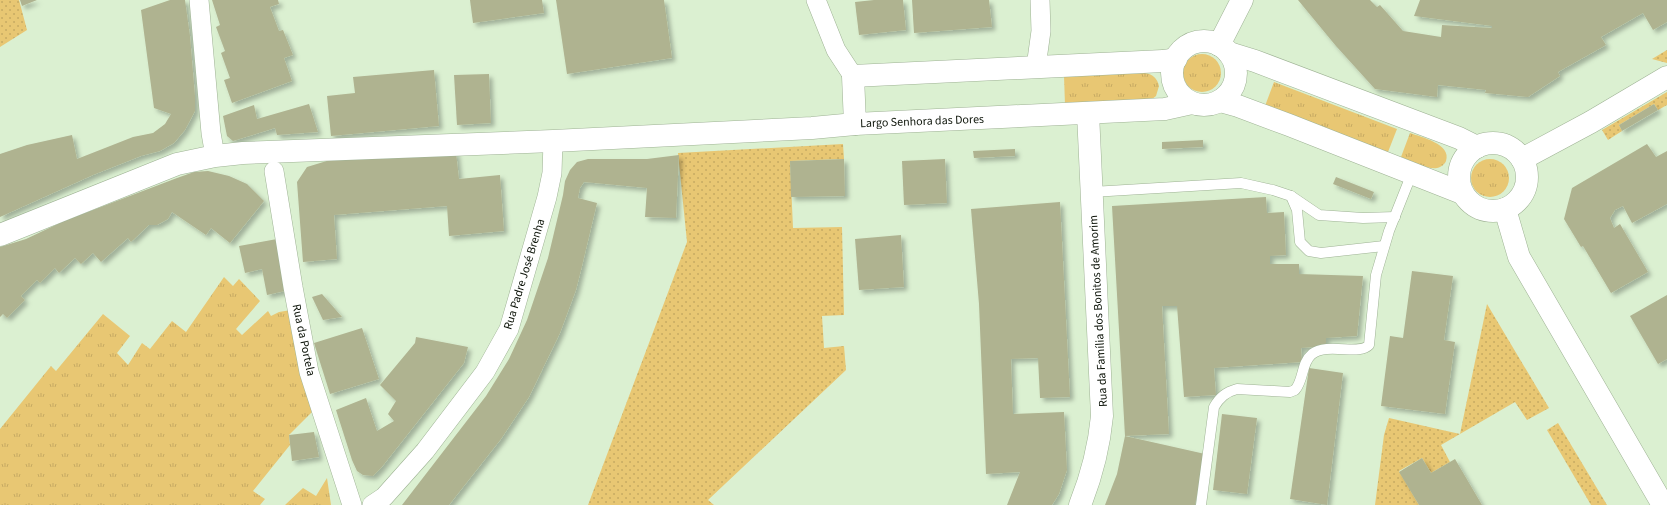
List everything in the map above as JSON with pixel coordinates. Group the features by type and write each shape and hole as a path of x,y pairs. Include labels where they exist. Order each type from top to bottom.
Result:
{"main road":[{"path":"1224,49 1242,0"},
{"path":"1224,49 1236,67 1236,79 1232,90 1220,101 1211,105 1192,103 1179,92 1174,84 1172,76 1176,59 1187,46 1203,41 1459,138 1477,147"},
{"path":"853,76 1163,61 1176,59"},
{"name":"Largo Senhora das Dores","path":"853,76 855,124 1165,109 1192,103"},
{"path":"1522,160 1591,122 1667,77"},
{"path":"1220,101 1238,106 1412,172 1462,193"},
{"name":"Rua da Família dos Bonitos de Amorim","path":"1080,505 1094,467 1100,442 1102,416 1088,113"},
{"path":"0,235 177,164 215,156 243,153 553,141 812,128 855,124"},
{"path":"1485,144 1502,144 1516,153 1522,160 1527,176 1525,188 1519,199 1505,209 1497,211 1480,209 1473,205 1462,193 1459,184 1460,167 1470,152 1477,147 1485,144"},
{"path":"1505,209 1519,257 1662,505"}],"street":[{"path":"199,0 211,133 215,156"},
{"path":"816,0 836,50 853,76"},
{"path":"1036,67 1041,30 1040,0"},
{"name":"Rua Padre José Brenha","path":"372,505 384,497 425,451 485,372 509,329 547,197 552,173 553,141"},
{"path":"243,153 274,171 306,151"},
{"name":"Rua da Portela","path":"274,171 309,372 352,505"}],"lane":[{"path":"1201,505 1214,408 1217,401 1230,391 1237,389 1290,392 1295,390 1301,381 1306,361 1314,353 1333,349 1360,350 1369,346 1376,275 1384,246 1412,172"},
{"path":"1092,192 1241,183 1273,190 1290,196 1319,215 1363,218 1395,217"},
{"path":"1290,196 1297,210 1300,242 1310,251 1321,253 1384,246"}],"green space":[{"path":"0,0 19,0 27,30 0,47"},
{"path":"1667,50 1667,63 1652,59"},
{"path":"1198,54 1206,54 1216,59 1220,66 1220,80 1216,87 1206,92 1198,92 1188,87 1186,84 1183,77 1183,69 1188,59 1191,57"},
{"path":"1150,74 1154,77 1159,86 1156,96 1151,100 1065,105 1064,76"},
{"path":"1274,82 1397,129 1388,152 1265,106"},
{"path":"1667,92 1667,105 1658,110 1654,104 1619,125 1622,131 1608,140 1602,130"},
{"path":"1410,133 1428,139 1440,146 1447,155 1445,163 1440,167 1433,168 1401,157"},
{"path":"843,144 844,159 790,161 793,228 842,227 844,315 822,316 824,348 844,346 846,370 708,500 714,505 588,505 687,242 678,153"},
{"path":"1486,159 1494,159 1504,164 1508,171 1508,185 1504,192 1494,197 1486,197 1476,192 1474,189 1471,182 1471,174 1476,164 1479,162"},
{"path":"224,277 233,286 239,279 260,301 236,329 242,335 268,311 271,316 279,312 291,310 298,352 312,412 289,435 290,445 253,491 265,499 260,505 0,505 0,429 51,366 56,371 103,314 130,336 117,353 128,365 142,343 150,349 172,321 186,332"},
{"path":"1487,304 1549,408 1527,420 1515,402 1460,434"},
{"path":"1389,418 1460,434 1441,445 1450,462 1431,473 1422,458 1399,471 1419,505 1375,505 1384,435"},
{"path":"1558,423 1607,505 1591,505 1547,430"},
{"path":"327,478 331,505 285,505 303,488 316,496"}],"building":[{"path":"20,0 37,0 22,6"},
{"path":"170,0 185,0 190,36 195,111 185,130 174,143 160,151 141,156 93,175 0,217 0,154 27,145 72,135 77,159 133,137 153,133 165,124 171,114 154,108 141,10"},
{"path":"212,0 278,0 279,4 270,7 279,31 283,30 293,55 284,58 292,81 232,103 224,80 230,78 221,53 225,51 216,27 220,25"},
{"path":"470,0 542,0 544,13 473,23"},
{"path":"556,0 664,0 672,58 567,74"},
{"path":"874,0 903,0 906,30 859,35 855,2"},
{"path":"912,0 989,0 992,27 914,33"},
{"path":"1298,0 1370,0 1377,7 1380,5 1403,31 1441,37 1442,25 1492,28 1492,26 1414,16 1420,0 1667,0 1667,22 1653,30 1643,13 1601,37 1606,45 1558,72 1560,76 1528,97 1485,93 1486,90 1438,85 1437,97 1375,89 1336,46"},
{"path":"434,70 439,126 331,136 327,96 355,93 353,77"},
{"path":"489,74 491,123 457,125 454,75"},
{"path":"309,104 318,132 277,135 275,128 233,141 227,136 223,116 254,105 257,119"},
{"path":"1654,104 1658,110 1622,131 1619,125"},
{"path":"1203,140 1203,147 1162,149 1162,142"},
{"path":"1647,144 1656,157 1667,151 1667,204 1632,223 1623,206 1615,210 1610,218 1614,228 1620,224 1648,272 1611,293 1583,246 1581,247 1564,219 1572,188"},
{"path":"1015,149 1015,156 974,158 973,151"},
{"path":"456,152 459,179 500,175 504,231 449,236 447,206 334,215 337,259 303,262 297,182 307,167 330,160"},
{"path":"679,155 676,218 645,217 647,188 584,182 580,188 578,198 597,203 576,290 560,333 529,397 501,439 449,505 402,505 486,396 509,359 527,320 548,258 565,181 570,170 577,162 588,159 647,159"},
{"path":"844,159 845,196 791,197 790,161"},
{"path":"945,159 947,203 904,205 902,161"},
{"path":"208,171 229,176 247,184 264,201 230,243 211,228 206,235 172,212 168,219 157,225 149,225 131,242 128,238 101,262 93,253 81,264 75,258 59,273 55,268 40,283 37,280 21,296 25,300 7,318 3,314 0,317 0,247 26,239 64,221 177,178 194,172"},
{"path":"1336,177 1374,192 1371,199 1333,184"},
{"path":"1266,197 1267,213 1284,212 1286,255 1270,256 1270,264 1299,264 1299,274 1363,276 1357,336 1326,338 1326,346 1301,348 1302,362 1214,368 1216,395 1184,397 1177,306 1162,306 1169,434 1125,436 1112,206"},
{"path":"1060,202 1070,397 1040,398 1038,358 1011,359 1013,414 1064,412 1067,470 1059,494 1052,505 1007,505 1020,472 986,474 979,304 971,209"},
{"path":"901,235 904,287 859,290 855,239"},
{"path":"277,239 285,291 267,295 262,269 245,273 239,246"},
{"path":"1412,271 1453,276 1444,340 1455,342 1445,414 1381,406 1390,336 1403,338"},
{"path":"322,294 342,317 323,320 312,297"},
{"path":"1667,295 1667,359 1658,364 1630,316"},
{"path":"362,328 379,379 330,394 314,343"},
{"path":"416,337 468,347 464,363 381,468 373,476 363,475 357,471 352,460 336,410 366,398 377,431 394,421 388,414 396,401 380,385 415,343"},
{"path":"1309,368 1343,373 1327,505 1290,499"},
{"path":"1222,414 1257,418 1247,494 1213,490"},
{"path":"314,432 319,457 292,461 289,435"},
{"path":"1125,436 1205,454 1195,505 1105,505 1117,474"},
{"path":"1422,458 1431,473 1455,459 1482,505 1419,505 1399,472"}]}
